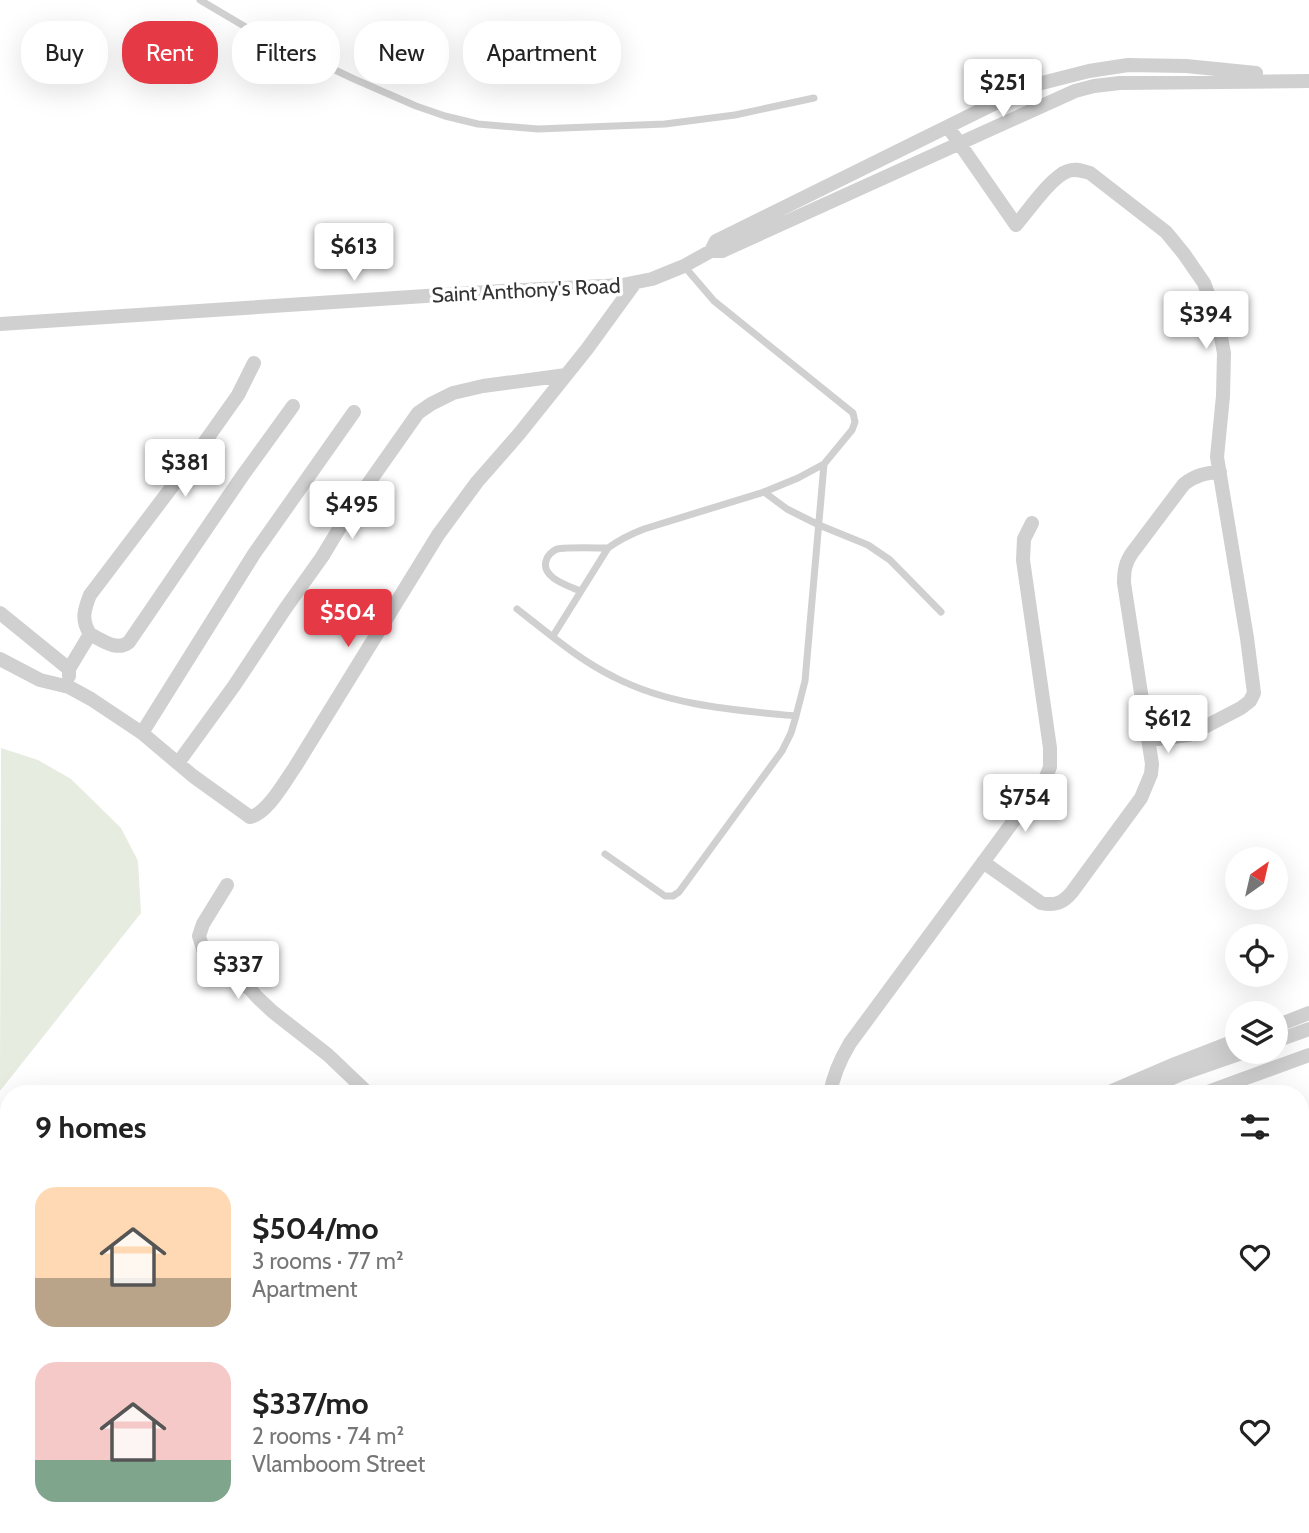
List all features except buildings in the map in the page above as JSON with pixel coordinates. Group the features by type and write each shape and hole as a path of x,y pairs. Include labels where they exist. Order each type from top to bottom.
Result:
{"street":[{"path":"1128,65 1186,66 1309,79 1121,83 1075,91 722,251 711,251 716,241 1030,86 1089,71 1128,65"},
{"path":"948,127 1016,225 1057,176 1078,169 1090,173 1166,232 1204,283 1217,317 1224,353 1217,457 1254,693 1250,701 1241,708 1189,735 1149,740"},
{"name":"Saint Anthony's Road","path":"0,324 608,286 652,279 711,251"},
{"path":"0,659 40,680 69,687 91,699 142,733 250,817 258,815 295,768 438,535 635,283"},
{"path":"254,363 231,405 90,596 83,620 90,634 121,647 129,642 293,406"},
{"path":"178,763 234,686 322,557 356,501 418,413 453,393 566,374"},
{"path":"142,733 254,554 354,412"},
{"path":"983,862 1041,903 1051,905 1067,898 1141,798 1147,787 1152,764 1124,583 1126,562 1184,484 1192,477 1220,472"},
{"path":"831,1085 839,1062 850,1043 1046,777 1050,767 1050,748 1022,548 1032,523"},
{"path":"0,613 69,669"},
{"path":"69,687 69,669 90,634"},
{"path":"228,885 203,924 199,936 204,952 220,969 250,989 257,998 328,1055 360,1085"},
{"path":"1288,1021 1309,1013"},
{"path":"1288,1037 1309,1029"},
{"path":"1126,1085 1225,1045"},
{"path":"1227,1085 1309,1055"},
{"path":"1156,1085 1225,1059"}],"lane":[{"path":"200,0 248,29 354,79 416,106 478,124 538,129 665,124 735,115 814,98"},
{"path":"552,636 608,548 644,529 764,492 798,478 824,464 852,430 855,422 853,413 714,301 684,266"},
{"path":"605,854 665,896 673,896 679,892 782,751 791,733 805,681 824,464"},
{"path":"764,492 787,509 867,545 890,560 941,612"},
{"path":"580,591 552,578 545,563 550,554 557,549 608,548"},
{"path":"517,609 616,679 686,703 796,716"}],"shaded area":[{"path":"1,748 38,760 71,779 121,828 138,861 141,913 5,1085 0,1085"}]}
